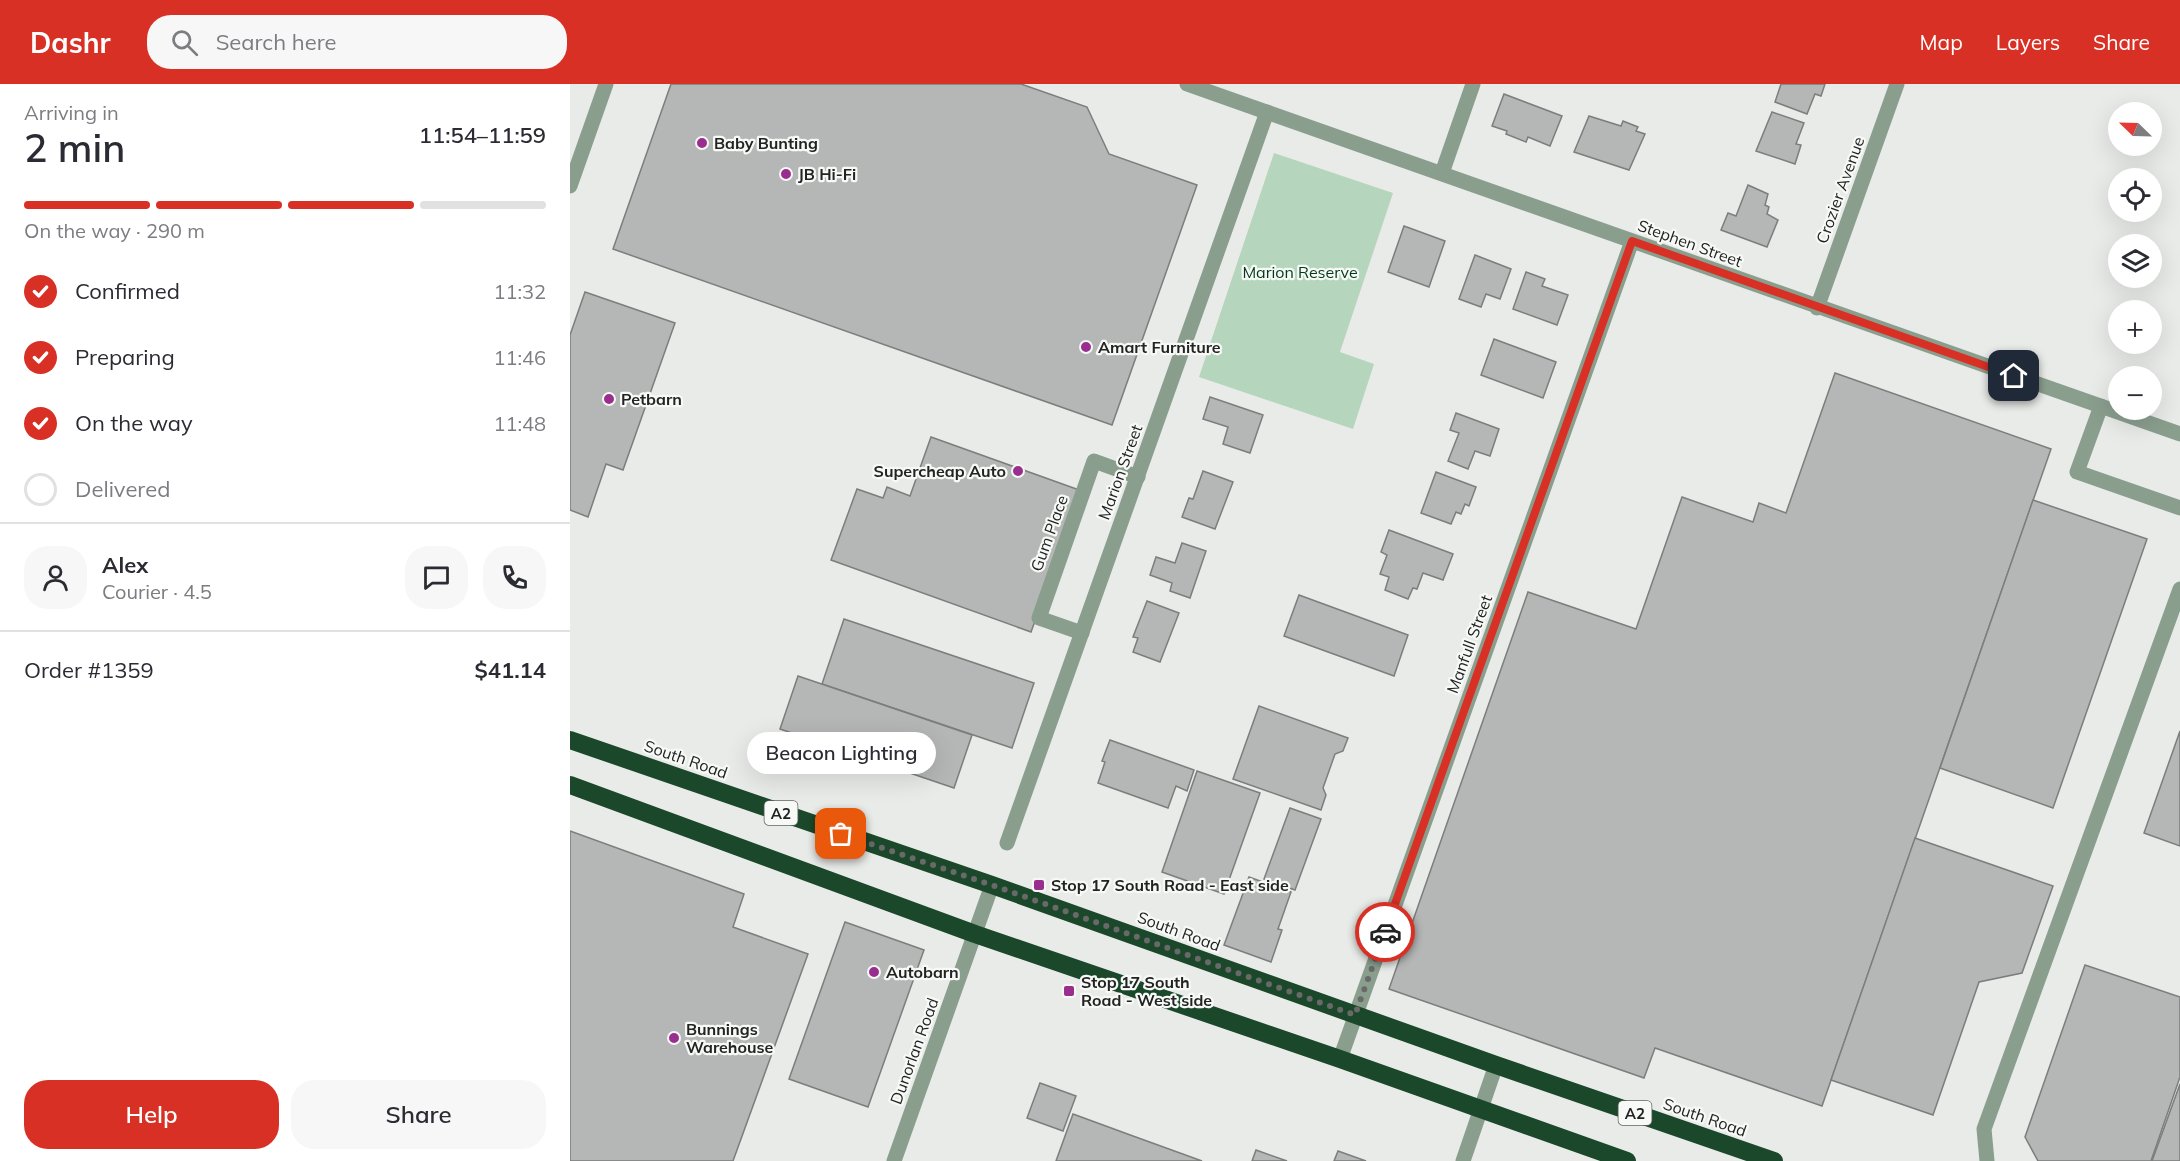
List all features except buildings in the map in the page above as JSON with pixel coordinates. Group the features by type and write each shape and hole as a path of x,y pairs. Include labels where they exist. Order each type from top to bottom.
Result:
{"highway":[{"name":"South Road","path":"570,740 992,885 1496,1065 1774,1161"},
{"path":"570,785 975,934 1340,1059 1627,1161"}],"street":[{"path":"570,186 606,84"},
{"name":"Stephen Street","path":"1187,84 1817,308 2180,434"},
{"path":"1442,173 1473,84"},
{"name":"Crozier Avenue","path":"1817,308 1897,84"},
{"name":"Marion Street","path":"1007,843 1267,112"},
{"name":"Manfull Street","path":"1340,1059 1632,241"},
{"path":"2101,406 2077,472 2180,508"},
{"name":"Gum Place","path":"1082,633 1039,618 1094,461 1137,477"},
{"path":"1987,1161 1984,1129 2180,589"},
{"name":"Dunorlan Road","path":"894,1161 992,885"},
{"path":"1463,1161 1496,1065"}],"green space":[{"name":"Marion Reserve","path":"1274,153 1393,193 1340,352 1374,364 1353,429 1199,377"}],"way so far":[{"path":"841,834 992,885 1355,1015 1385,932"}],"place":[{"name":"Baby Bunting","path":"702,143"},
{"name":"JB Hi-Fi","path":"786,174"},
{"name":"Amart Furniture","path":"1086,347"},
{"name":"Petbarn","path":"609,399"},
{"name":"Supercheap Auto","path":"1018,471"},
{"name":"Beacon Lighting","path":"841,834"},
{"name":"Stop 17 South Road - East side","path":"1039,885"},
{"name":"Autobarn","path":"874,972"},
{"name":"Stop 17 South Road - West side","path":"1069,991"},
{"name":"Bunnings Warehouse","path":"674,1038"}],"route":[{"path":"1385,932 1632,241 2014,376"}]}
